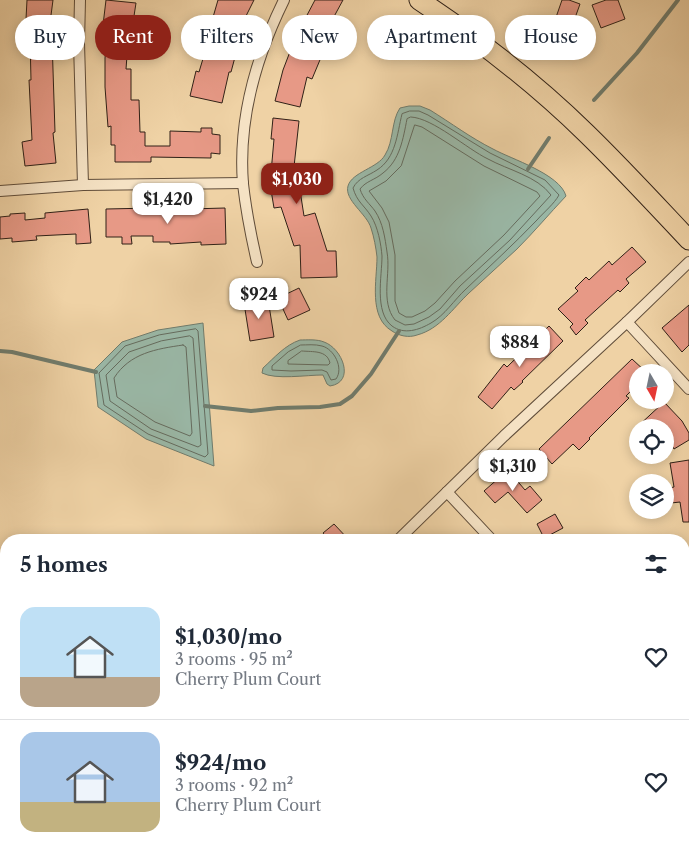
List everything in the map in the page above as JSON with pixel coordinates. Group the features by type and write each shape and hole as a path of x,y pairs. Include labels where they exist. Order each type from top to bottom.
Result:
{"highway":[{"path":"419,0 494,53 542,93 613,160 689,240"}],"street":[{"path":"80,0 79,43 83,185"},
{"path":"257,262 243,183 244,132 252,87 265,43 284,0"},
{"path":"0,191 83,185 243,183"},
{"path":"404,534 504,436 689,262"},
{"path":"627,322 689,389"},
{"path":"447,492 486,534"}],"water":[{"path":"420,106 430,110 485,145 545,174 562,188 566,196 517,249 446,317 433,328 414,336 401,335 392,331 384,325 380,317 375,287 377,257 373,235 369,223 352,202 348,191 350,181 354,177 377,163 385,155 390,144 397,113 400,108"},
{"path":"203,323 214,466 146,439 98,407 94,370 122,342 158,330"},
{"path":"300,340 321,341 330,345 336,351 344,365 343,378 338,383 330,386 323,375 283,377 262,373 263,368 280,352"}],"building":[{"path":"27,0 53,0 51,15 26,15"},
{"path":"106,0 136,3 134,15 104,15"},
{"path":"218,0 254,0 246,15 214,15"},
{"path":"315,0 343,0 335,15 307,15"},
{"path":"562,0 569,0 580,4 576,15 557,15"},
{"path":"606,0 618,0 625,19 601,28 592,5"},
{"path":"31,60 53,60 55,132 53,133 56,163 25,166 22,142 32,140 29,80 31,80"},
{"path":"105,60 127,60 126,69 131,69 131,100 139,100 140,132 145,132 145,146 170,146 170,131 201,132 201,128 212,128 212,134 220,135 220,154 211,153 211,158 151,157 151,162 115,162 115,145 111,145 111,126 108,127"},
{"path":"203,60 234,60 231,72 229,72 222,103 190,96 196,71 199,72"},
{"path":"287,60 320,60 312,79 307,77 300,107 275,101"},
{"path":"273,118 299,121 292,185 299,184 304,216 315,213 327,251 336,251 337,277 301,278 300,245 294,246 281,207 274,208 270,184 274,139 271,139"},
{"path":"153,208 153,210 225,208 226,244 201,245 201,242 170,244 170,242 153,242 153,236 131,236 132,244 122,244 122,237 106,237 106,209"},
{"path":"88,209 91,243 76,244 76,234 36,236 37,240 12,242 12,238 0,239 0,217 25,213 25,220 45,218 45,213"},
{"path":"632,247 646,262 626,279 629,283 620,292 618,290 585,320 588,323 576,335 570,327 573,324 558,309 578,291 575,288 586,277 589,280 609,261 612,265"},
{"path":"299,288 310,310 288,320 278,298"},
{"path":"268,299 274,337 250,341 244,303"},
{"path":"689,305 689,345 682,352 662,328"},
{"path":"549,326 563,341 514,390 511,387 492,409 478,397 504,364 507,367"},
{"path":"632,359 637,364 629,364 629,393 626,396 629,398 579,450 573,444 552,464 539,449"},
{"path":"656,409 671,409 682,421 689,433 689,440 674,449 674,419 646,419"},
{"path":"689,460 689,522 683,522 680,502 674,503 674,474 672,474 670,464 674,464 674,462"},
{"path":"508,470 525,490 530,486 542,500 527,513 508,492 495,503 484,491"},
{"path":"555,514 563,528 552,534 542,534 537,524"},
{"path":"334,524 343,534 324,534"}],"waterway":[{"path":"594,100 637,53 678,0"},
{"path":"528,169 549,138"},
{"path":"205,406 251,411 340,404 352,396 371,374 399,331"},
{"path":"0,351 12,352 96,372"}]}
